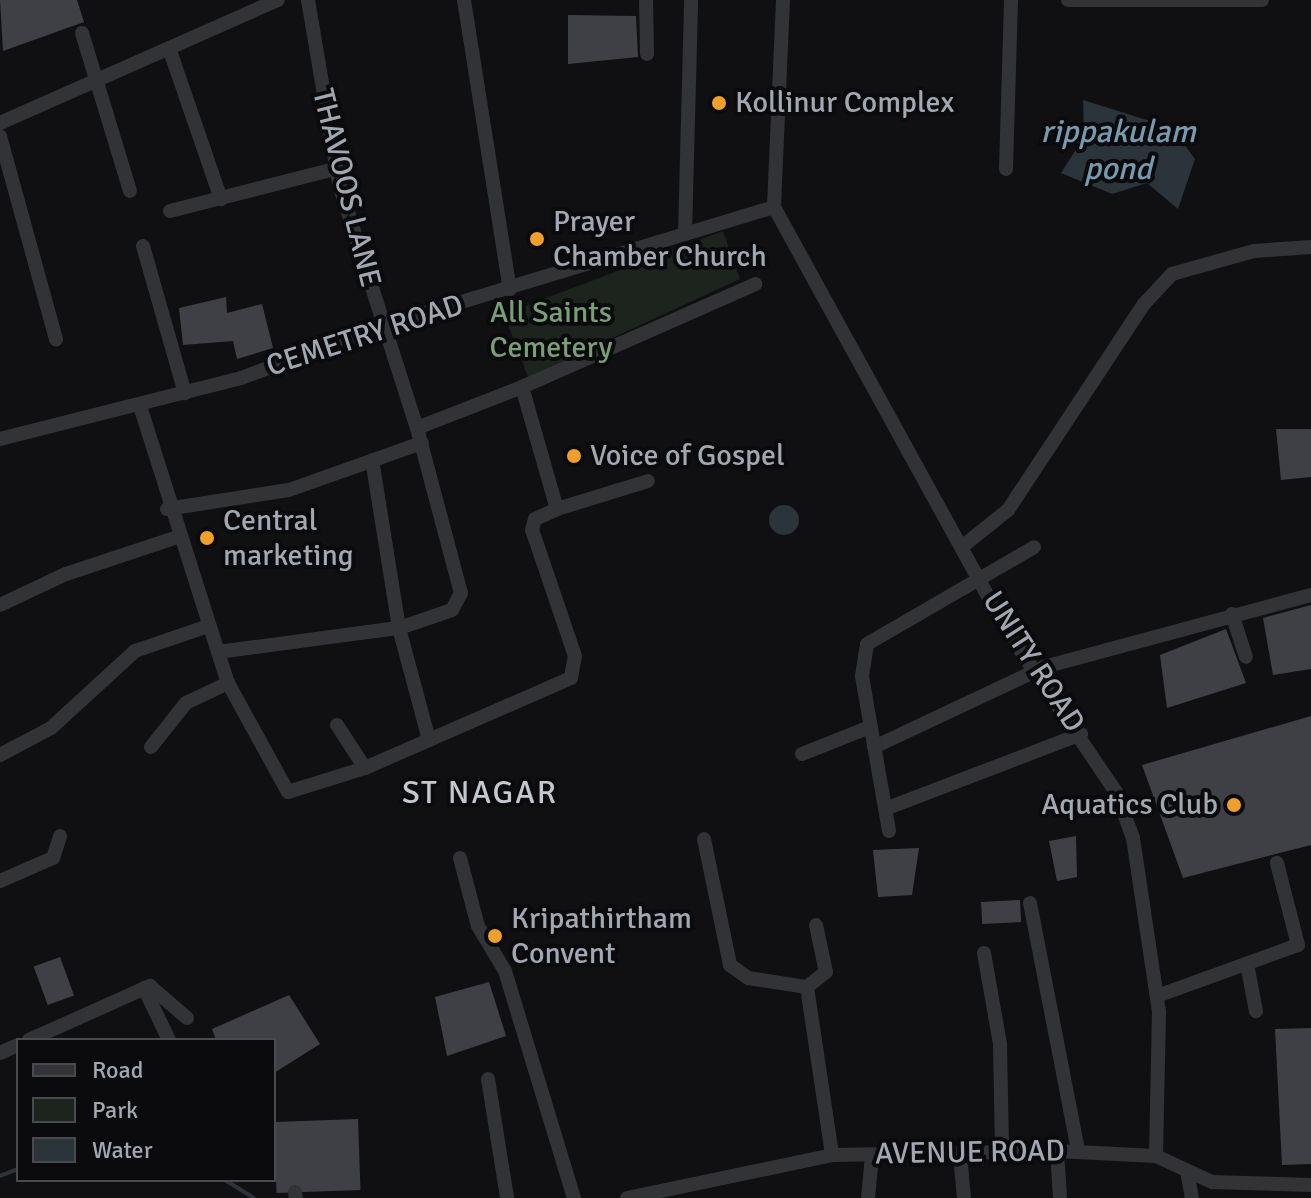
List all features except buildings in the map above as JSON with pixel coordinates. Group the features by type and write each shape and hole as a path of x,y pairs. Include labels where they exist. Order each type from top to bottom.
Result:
{"street":[{"path":"0,123 278,0"},
{"name":"THAVOOS LANE","path":"218,652 399,628 452,610 461,593 422,443 379,327 335,169 308,0"},
{"path":"464,0 510,289"},
{"path":"646,0 647,54"},
{"path":"685,234 691,0"},
{"path":"774,207 783,0"},
{"path":"1006,169 1011,0"},
{"path":"1068,0 1262,0"},
{"path":"82,33 130,191"},
{"path":"169,48 221,199"},
{"path":"0,136 56,339"},
{"path":"170,211 335,169"},
{"name":"CEMETRY ROAD","path":"0,439 185,393 379,327 774,207"},
{"name":"UNITY ROAD","path":"774,207 1033,672 1081,734 1116,792 1133,838 1157,996 1156,1156"},
{"path":"143,246 185,393"},
{"path":"963,546 1026,487 1065,419 1172,274 1254,251 1311,247"},
{"path":"417,428 522,387 755,284"},
{"path":"522,387 557,509"},
{"path":"140,406 167,509 228,683 288,792 365,768 571,678 575,656 532,530 535,519 557,509 648,481"},
{"path":"167,509 289,490 422,443"},
{"path":"372,460 399,628 429,740"},
{"path":"0,605 66,574 178,537"},
{"path":"889,831 862,676 867,644 1034,547"},
{"path":"874,747 1033,672 1232,614 1311,595"},
{"path":"1232,614 1246,657"},
{"path":"0,755 51,728 135,651 208,626"},
{"path":"151,747 186,703 228,683"},
{"path":"337,725 365,768"},
{"path":"802,754 870,727"},
{"path":"885,809 1081,734"},
{"path":"0,881 53,858 60,836"},
{"path":"704,839 730,965 748,978 807,987 826,972 816,925"},
{"path":"460,858 478,926 505,971 574,1198"},
{"path":"1157,996 1305,944 1277,863"},
{"path":"1030,903 1078,1150"},
{"path":"984,953 1000,1044 1002,1153"},
{"path":"1247,964 1256,1011"},
{"path":"807,987 819,1104 832,1155"},
{"path":"144,988 168,1038"},
{"path":"33,1038 144,988 163,991 187,1018"},
{"path":"488,1079 507,1198"},
{"name":"AVENUE ROAD","path":"627,1198 696,1191 832,1155 960,1155 1078,1150 1156,1156 1188,1176 1304,1190"},
{"path":"1057,1151 1060,1198"},
{"path":"960,1155 964,1198"},
{"path":"868,1198 872,1156"},
{"path":"1188,1176 1192,1198"}],"green space":[{"name":"All Saints Cemetery","path":"723,231 740,279 528,377 504,314"}],"water":[{"name":"rippakulam pond","path":"1083,100 1172,128 1195,159 1178,209 1147,183 1112,194 1061,173 1084,137"},
{"path":"784,505 795,509 799,520 795,531 784,535 773,531 769,520 773,509"}],"waterway":[{"path":"0,1176 16,1170"},
{"path":"228,1182 254,1198"}],"place":[{"name":"Kollinur Complex","path":"719,103"},
{"name":"Prayer Chamber Church","path":"537,239"},
{"name":"Voice of Gospel","path":"574,456"},
{"name":"Central marketing","path":"207,538"},
{"name":"Aquatics Club","path":"1234,805"},
{"name":"Kripathirtham Convent","path":"495,936"}],"district":[{"name":"ST NAGAR","path":"480,793"}]}
